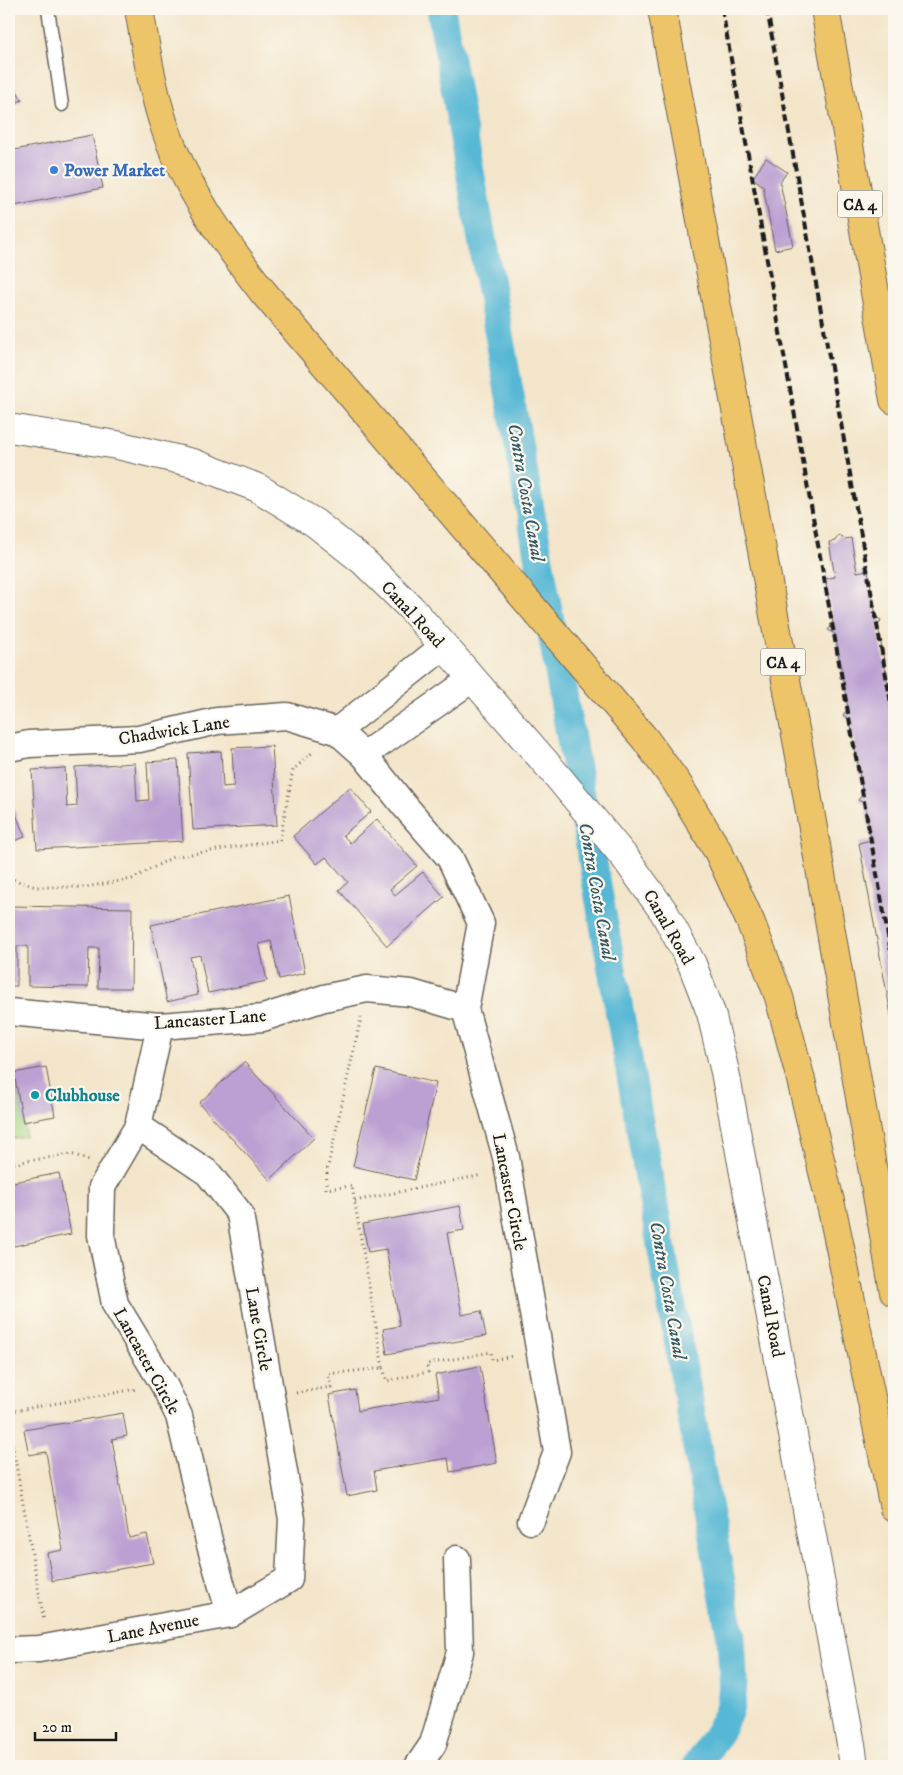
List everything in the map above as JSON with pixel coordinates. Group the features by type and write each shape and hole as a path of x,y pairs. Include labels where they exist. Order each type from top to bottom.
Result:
{"highway":[{"path":"140,9 152,82 166,129 186,178 221,236 263,292 645,739 677,783 719,852 752,923 779,997 802,1080 833,1214 894,1508"},
{"name":"CA 4","path":"662,9 804,775 894,1292"},
{"name":"CA 4","path":"826,9 894,400"}],"street":[{"name":"Canal Road","path":"9,428 117,445 193,463 258,488 315,523 363,561 410,607 626,858 664,912 692,964 711,1013 728,1091 854,1766"},
{"path":"337,731 444,646"},
{"path":"364,754 472,679"},
{"name":"Chadwick Lane","path":"9,748 29,744 139,739 217,721 287,716 337,731 364,754 403,804 450,858 481,923 465,1010"},
{"name":"Lancaster Lane","path":"9,1012 160,1026 263,1018 324,998 367,989 411,993 465,1010"},
{"name":"Lancaster Circle","path":"465,1010 509,1170 557,1452 531,1521"},
{"name":"Lancaster Circle","path":"160,1026 138,1126 102,1187 100,1235 114,1304 164,1385 179,1416 210,1545 230,1614"},
{"name":"Lane Circle","path":"138,1126 208,1173 240,1214 292,1519 289,1579"},
{"path":"418,1766 433,1744 460,1652 457,1559"},
{"name":"Lane Avenue","path":"9,1650 49,1647 230,1614 289,1579"}],"lane":[{"path":"48,9 62,105"}],"path":[{"path":"9,878 36,887 86,887 132,879 174,857 280,840 293,770 337,731"},
{"path":"367,989 327,1171 326,1189 352,1186 383,1368 387,1381 428,1372 427,1364 436,1362 491,1352 492,1360 539,1350"},
{"path":"9,1164 71,1154 113,1168"},
{"path":"355,1201 509,1170"},
{"path":"271,1398 331,1386 328,1374 383,1368"},
{"path":"9,1389 11,1411 164,1385"},
{"path":"9,1425 49,1647"}],"green space":[{"path":"13,1064 26,1136 9,1139 9,1065"}],"building":[{"path":"9,77 22,100 9,107"},
{"path":"92,135 103,188 9,207 9,151"},
{"path":"766,158 787,172 780,182 793,246 775,250 763,186 753,178"},
{"path":"839,535 845,539 851,538 857,572 868,570 876,617 881,620 878,626 891,702 894,705 894,1031 859,843 871,840 865,804 858,800 863,794 850,720 843,715 848,709 835,634 828,630 833,624 825,579 835,577 829,542 835,541"},
{"path":"272,746 277,825 193,830 188,753 221,751 223,787 234,786 232,748"},
{"path":"178,760 183,841 37,849 32,770 65,768 67,807 77,806 75,767 135,763 137,801 149,800 147,762"},
{"path":"350,787 371,812 343,835 350,843 377,819 417,866 390,889 395,895 423,872 444,897 387,946 339,890 348,882 326,857 317,864 293,836"},
{"path":"9,797 25,837 9,843"},
{"path":"289,896 305,973 279,979 271,941 259,944 267,981 208,993 200,955 190,957 198,995 167,1002 151,925"},
{"path":"9,906 132,908 131,988 98,988 99,948 89,948 88,987 28,986 28,946 17,946 17,986 9,986"},
{"path":"244,1062 314,1138 270,1180 199,1103"},
{"name":"Clubhouse","path":"46,1067 55,1116 23,1122 14,1073"},
{"path":"376,1069 436,1083 414,1180 353,1166"},
{"path":"59,1173 71,1234 9,1247 9,1183"},
{"path":"460,1206 464,1230 447,1233 462,1315 481,1311 486,1336 387,1354 383,1329 400,1326 386,1249 368,1252 363,1224"},
{"path":"480,1366 497,1463 450,1472 448,1458 374,1471 377,1490 347,1496 329,1395 355,1390 358,1411 439,1397 435,1375"},
{"path":"123,1413 127,1436 112,1439 129,1538 147,1534 153,1563 52,1581 47,1553 63,1550 46,1452 29,1455 24,1430"}],"waterway":[{"name":"Contra Costa Canal","path":"441,9 731,1638 733,1676 730,1704 718,1733 696,1766"}],"railway":[{"path":"722,9 894,969"},
{"path":"767,9 894,720"}],"place":[{"name":"Power Market","path":"54,170"},
{"name":"Clubhouse","path":"35,1095"}]}
